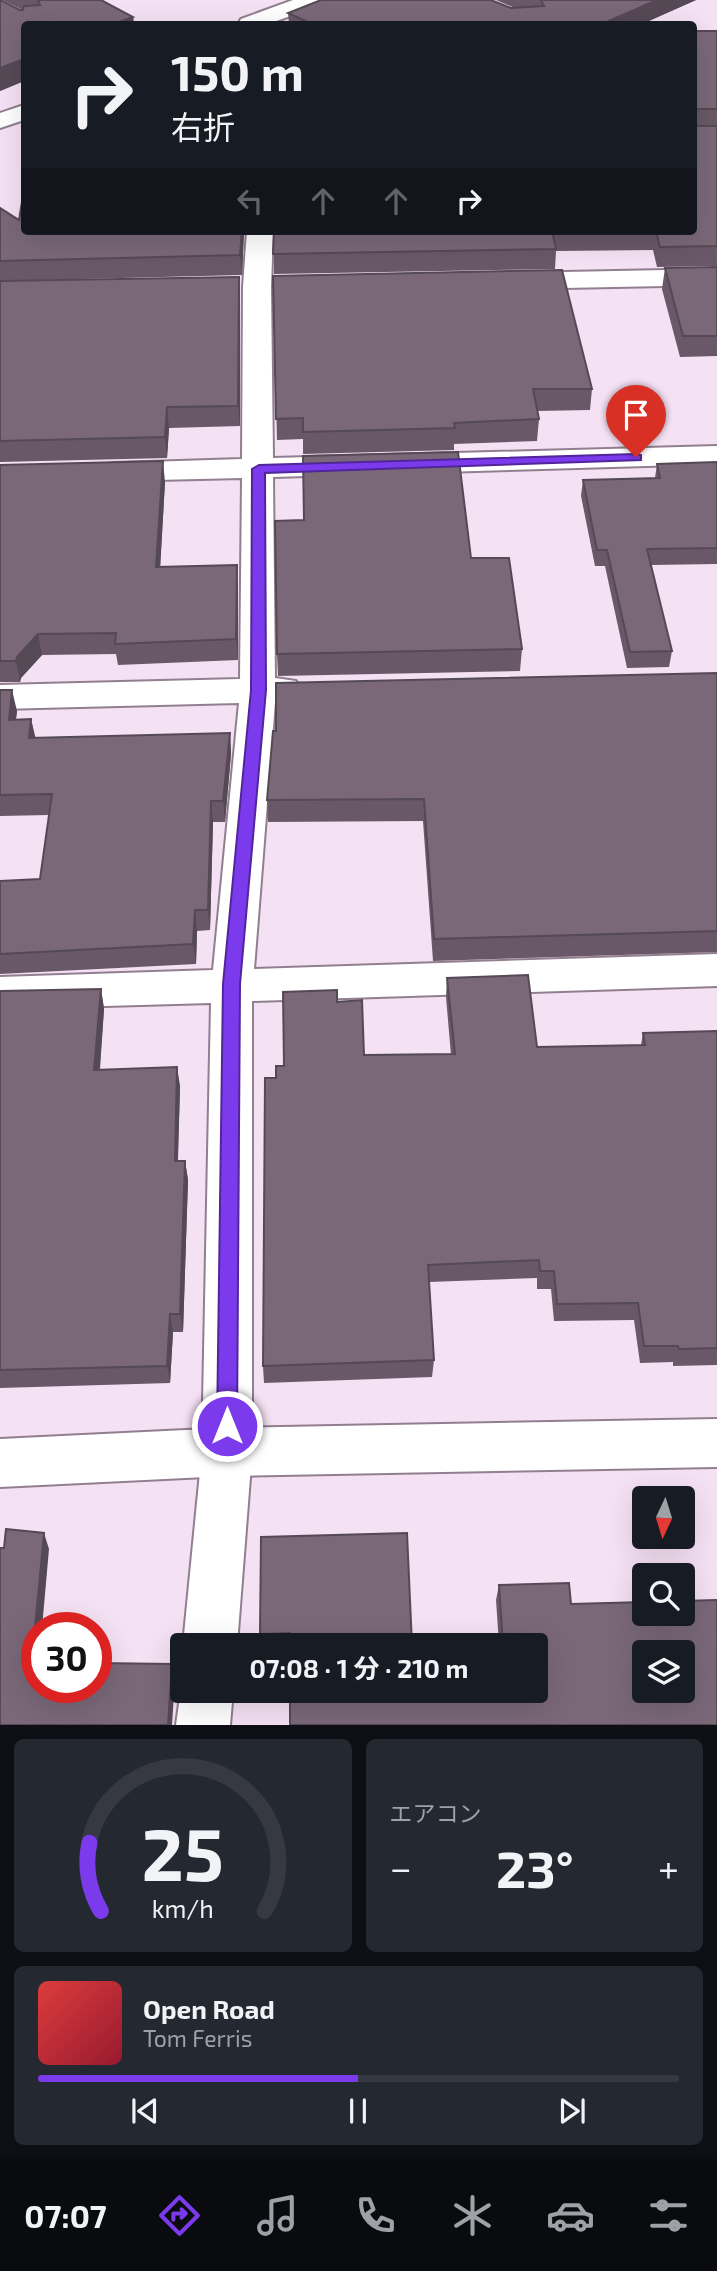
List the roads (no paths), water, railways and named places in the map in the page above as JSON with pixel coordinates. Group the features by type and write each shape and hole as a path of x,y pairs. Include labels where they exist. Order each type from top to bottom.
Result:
{"street":[{"path":"257,21 313,0"},
{"path":"0,121 21,113"},
{"path":"211,1633 227,1452 232,984 258,690 257,287 261,235"},
{"path":"494,282 717,277"},
{"path":"82,473 717,455"},
{"path":"0,697 314,689"},
{"path":"0,993 717,970"},
{"path":"0,1463 227,1452 717,1443"},
{"path":"202,1725 205,1703"}]}
